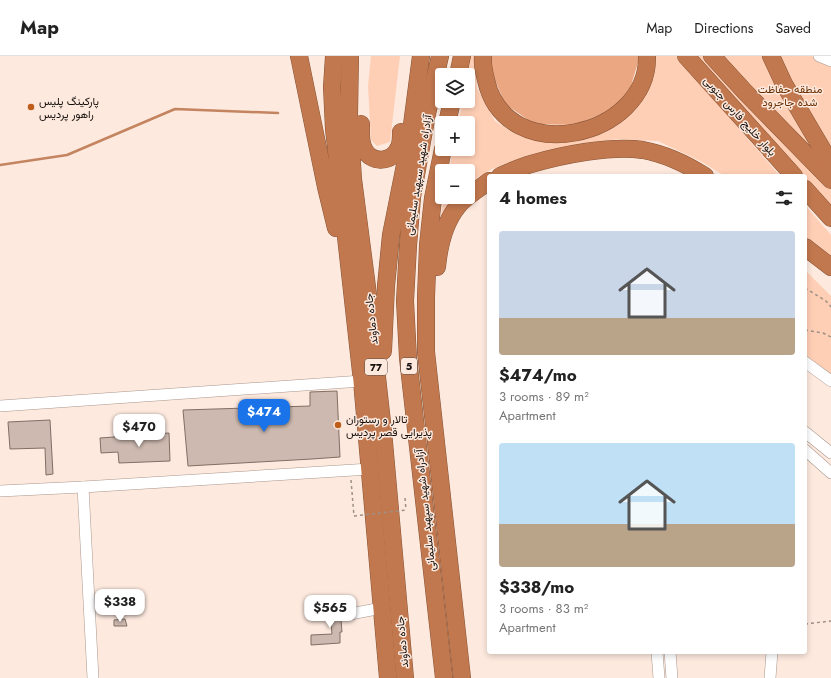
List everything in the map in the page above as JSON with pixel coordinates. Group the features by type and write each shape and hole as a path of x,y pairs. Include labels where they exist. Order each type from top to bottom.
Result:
{"highway":[{"path":"299,56 326,187 353,296"},
{"name":"جاده دماوند","path":"334,56 332,87 334,129 362,381 388,678"},
{"name":"جاده دماوند","path":"350,56 349,116 353,179 383,431 405,678"},
{"path":"359,56 362,142 368,155 374,159 382,160 395,154 399,147 410,56"},
{"path":"383,431 383,341 391,235 410,140 421,56"},
{"name":"آزادراه شهید سپهبد سلیمانی","path":"440,56 427,114 412,197 405,301 408,358 444,678"},
{"path":"459,68 462,56"},
{"path":"483,56 482,65 488,90 498,109 513,123 534,132 557,134 579,132 601,125 620,113 635,96 644,78 647,56"},
{"name":"بلوار خلیج فارس جنوبی","path":"686,56 792,174"},
{"name":"بلوار خلیج فارس جنوبی","path":"712,56 746,94 831,180"},
{"path":"771,56 784,84 831,164"},
{"path":"505,174 530,164 572,155 612,149 642,150 671,158 700,174"},
{"name":"آزادراه شهید سپهبد سلیمانی","path":"442,156 433,198 428,246 426,352 462,678"},
{"path":"426,352 434,304 439,247 447,224 458,206 487,183"},
{"path":"807,191 831,218"},
{"path":"807,248 831,267"}],"street":[{"path":"819,56 831,61"},
{"path":"807,363 831,381"},
{"path":"0,406 362,381"},
{"path":"807,434 831,453"},
{"path":"807,452 831,473"},
{"path":"0,490 82,487 370,469"},
{"path":"82,487 93,678"},
{"path":"345,615 382,608"},
{"path":"657,654 659,678"},
{"path":"670,654 672,678"},
{"path":"770,678 772,654"}],"path":[{"path":"807,289 826,301 831,307"},
{"path":"807,330 831,336"},
{"path":"350,470 354,516 406,510 405,498"},
{"path":"807,624 831,621"}],"green space":[{"path":"371,56 400,56 390,142 377,146 371,140 368,86"},
{"path":"471,56 475,56 477,88 495,121 512,132 534,139 556,140 615,122 650,56 676,56 778,174 722,174 700,161 658,141 618,139 584,143 529,155 492,169 475,179 475,164 450,164 452,156 475,156 475,116 460,116 461,108 475,108 475,68 469,68"},
{"name":"منطقه حفاظت شده جاجرود","path":"694,56 831,56 831,208 807,181 807,174 800,174"},
{"path":"443,204 450,204 439,227"},
{"path":"807,207 831,235 831,257 807,238"},
{"path":"807,272 831,296 831,384 807,361"}],"shaded area":[{"path":"490,56 639,56 639,59 630,89 614,109 576,125 534,124 505,104 488,63"}],"building":[{"path":"337,391 340,457 188,466 183,410 310,406 310,392"},
{"path":"50,420 53,474 46,475 45,448 10,449 8,422"},
{"path":"169,433 170,461 119,463 118,452 101,453 100,438"},
{"path":"339,606 340,611 338,616 341,620 342,632 340,632 340,643 311,645 311,635 332,634 330,613 325,614 324,607"},
{"path":"125,619 127,626 114,626 114,620"}],"waterway":[{"path":"0,165 67,155 175,109 278,113"}],"place":[{"name":"پارکینگ پلیس راهور پردیس","path":"31,107"},
{"name":"تالار و رستوران پذیرایی قصر پردیس","path":"338,425"}]}
